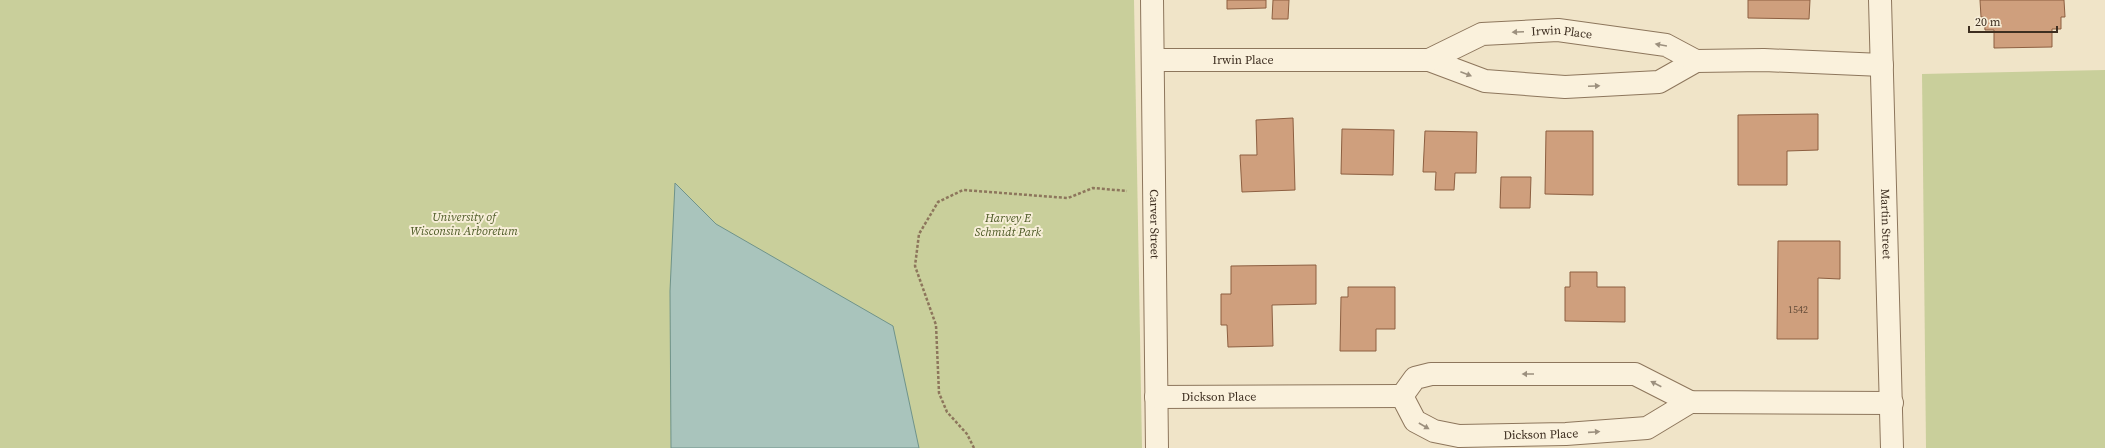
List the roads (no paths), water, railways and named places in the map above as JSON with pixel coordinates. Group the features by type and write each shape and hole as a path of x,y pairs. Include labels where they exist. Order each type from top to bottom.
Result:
{"street":[{"name":"Carver Street","path":"1152,0 1157,448"},
{"name":"Martin Street","path":"1880,0 1892,403 1892,448"},
{"name":"Irwin Place","path":"1429,60 1482,34 1558,30 1666,45 1696,61"},
{"name":"Irwin Place","path":"1153,60 1429,60 1485,81 1565,87 1659,82 1696,61 1764,60 1882,65"},
{"path":"1402,396 1415,378 1431,374 1635,374 1690,402 1892,403"},
{"name":"Dickson Place","path":"1156,397 1402,396 1415,421 1434,432 1459,436 1566,434 1647,428 1690,402"}],"water":[{"path":"675,183 716,224 893,326 919,448 671,448 670,291"}],"park label":[{"name":"University of Wisconsin Arboretum","path":"464,224"},
{"name":"Harvey E Schmidt Park","path":"1008,225"}]}
